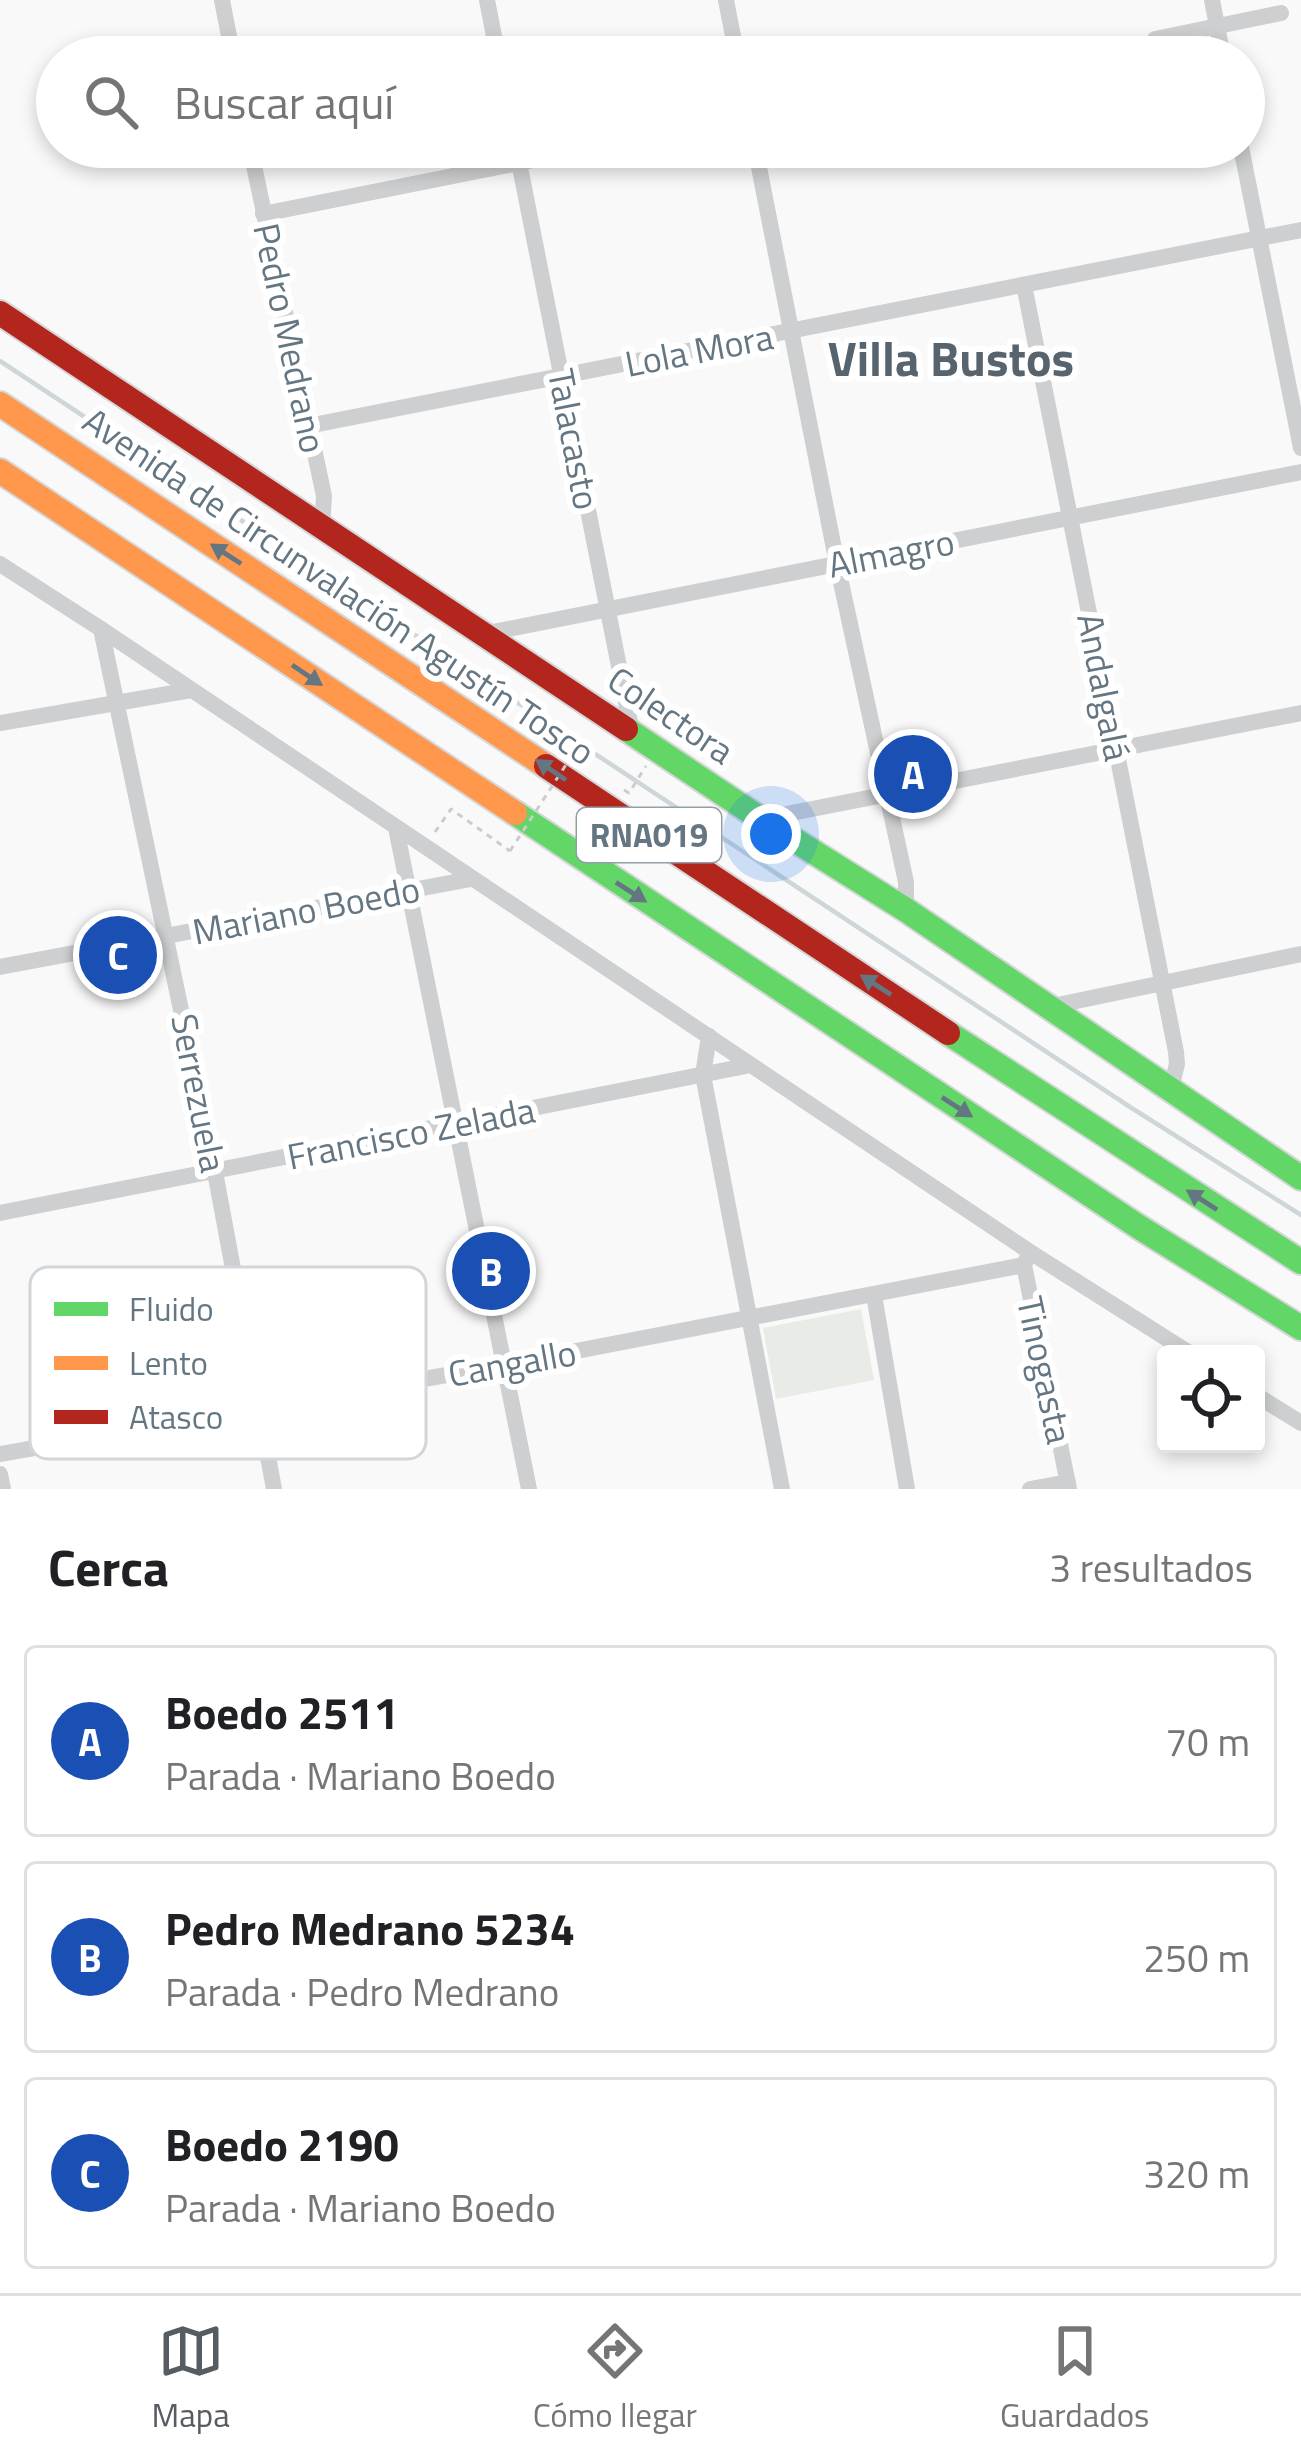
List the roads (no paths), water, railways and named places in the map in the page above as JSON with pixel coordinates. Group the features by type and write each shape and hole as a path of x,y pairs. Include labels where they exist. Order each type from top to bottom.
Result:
{"main road":[{"name":"Colectora","path":"0,313 322,530 906,910 1301,1178"},
{"name":"Avenida de Circunvalación Agustín Tosco","path":"0,404 1096,1132 1301,1262"},
{"name":"RNA019","path":"0,471 1103,1203 1301,1328"}],"street":[{"path":"222,0 229,36"},
{"path":"487,0 494,36"},
{"path":"726,0 733,36"},
{"path":"1212,0 1219,36"},
{"path":"1169,36 1281,13"},
{"name":"Pedro Medrano","path":"254,168 324,496 322,530"},
{"path":"263,214 461,168"},
{"name":"Talacasto","path":"520,168 632,732"},
{"path":"759,168 906,882 906,910"},
{"path":"1245,168 1301,448"},
{"name":"Lola Mora","path":"308,426 1301,230"},
{"name":"Andalgalá","path":"1024,285 1176,1052 1171,1088"},
{"name":"Almagro","path":"482,634 1301,472"},
{"path":"0,564 709,1036 1027,1259 1175,1345"},
{"name":"Serrezuela","path":"101,629 233,1267"},
{"path":"0,723 191,690"},
{"path":"761,819 1301,713"},
{"path":"395,828 529,1489"},
{"name":"Mariano Boedo","path":"0,967 471,879"},
{"path":"1047,1007 1301,954"},
{"path":"709,1036 703,1075 782,1489"},
{"name":"Francisco Zelada","path":"0,1213 751,1065"},
{"name":"Cangallo","path":"426,1379 874,1295 1027,1259"},
{"name":"Tinogasta","path":"1027,1259 1068,1485"},
{"path":"874,1295 907,1489"},
{"path":"1265,1401 1301,1423"},
{"name":"Cangallo","path":"0,1454 30,1449"},
{"name":"Serrezuela","path":"268,1459 274,1489"},
{"path":"0,1474 3,1489"},
{"path":"1030,1489 1068,1485"}],"waterway":[{"path":"0,361 1301,1215"}],"place":[{"name":"Boedo 2511","path":"913,774"},
{"name":"Boedo 2190","path":"118,955"},
{"name":"Pedro Medrano 5234","path":"491,1271"}],"district":[{"name":"Villa Bustos","path":"951,359"}]}
